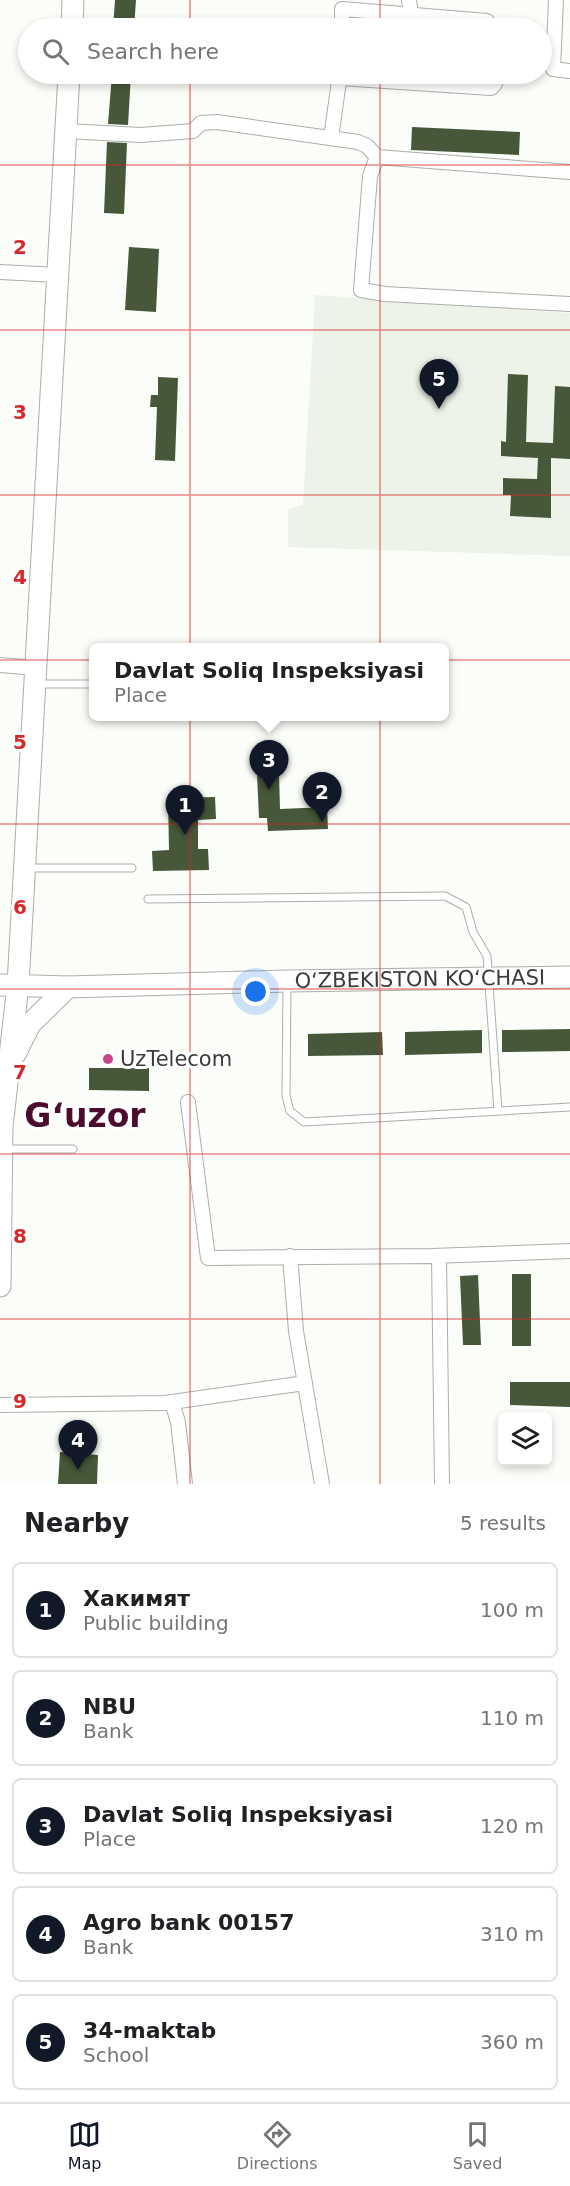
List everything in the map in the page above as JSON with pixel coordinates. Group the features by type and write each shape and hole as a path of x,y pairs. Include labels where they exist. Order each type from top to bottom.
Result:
{"main road":[{"path":"73,18 74,0"},
{"path":"0,1286 1,1127 9,1068 9,985 24,868 68,84"},
{"name":"O‘ZBEKISTON KO‘CHASI","path":"9,985 68,987 570,977"},
{"path":"9,1068 30,1024 68,987"}],"street":[{"path":"409,0 410,18"},
{"path":"552,31 556,0"},
{"path":"342,18 342,9 389,18"},
{"path":"552,69 570,71"},
{"path":"332,138 339,84"},
{"path":"456,84 491,88 495,84"},
{"path":"66,131 141,135 193,131 201,123 217,122 358,142 377,157 570,172"},
{"path":"377,157 370,176 361,290 385,294 570,304"},
{"path":"0,272 58,275"},
{"path":"0,665 35,676"},
{"path":"188,1102 208,1258 439,1256 570,1251"},
{"path":"290,1256 296,1331 322,1484"},
{"path":"439,1256 442,1484"},
{"path":"0,1405 172,1402 305,1383"},
{"path":"172,1402 178,1422 185,1484"}],"lane":[{"path":"35,676 89,683"},
{"path":"24,868 132,868"},
{"path":"148,899 445,896 466,907 473,932 487,956 498,1112"},
{"path":"287,981 286,1096 290,1112 304,1122 570,1107"},
{"path":"2,1149 73,1149"}],"shaded area":[{"path":"315,295 570,313 570,556 288,547 288,509 303,505"}],"building":[{"path":"115,0 136,0 135,18 114,18"},
{"path":"111,84 130,84 128,125 108,124"},
{"path":"412,127 520,132 519,155 411,150"},
{"path":"107,142 127,143 124,214 104,213"},
{"path":"129,247 159,249 156,312 125,310"},
{"path":"508,374 528,375 526,442 553,443 555,386 570,387 570,459 551,458 551,518 510,516 511,495 503,495 503,478 537,479 538,458 501,456 501,441 506,442"},
{"path":"158,377 178,378 175,461 155,460 157,407 150,407 151,395 158,395"},
{"path":"279,773 280,809 327,807 328,829 268,831 267,818 259,818 257,774"},
{"path":"215,797 216,819 198,820 198,849 208,849 209,870 153,871 152,851 169,850 168,798"},
{"path":"570,1029 570,1051 502,1052 502,1030"},
{"path":"482,1030 482,1053 405,1055 405,1032"},
{"path":"382,1032 383,1055 308,1056 308,1034"},
{"path":"89,1068 149,1068 149,1091 89,1090"},
{"path":"512,1274 531,1274 531,1346 512,1346"},
{"path":"478,1275 481,1345 463,1345 460,1276"},
{"path":"510,1382 570,1382 570,1407 510,1405"},
{"path":"60,1452 98,1455 97,1484 58,1484"}],"place":[{"name":"34-maktab","path":"439,409"},
{"name":"Davlat Soliq Inspeksiyasi","path":"269,790"},
{"name":"NBU","path":"322,822"},
{"name":"Хакимят","path":"185,835"},
{"name":"UzTelecom","path":"108,1059"},
{"name":"Agro bank 00157","path":"78,1470"}],"district":[{"name":"Gʻuzor","path":"85,1115"}]}
